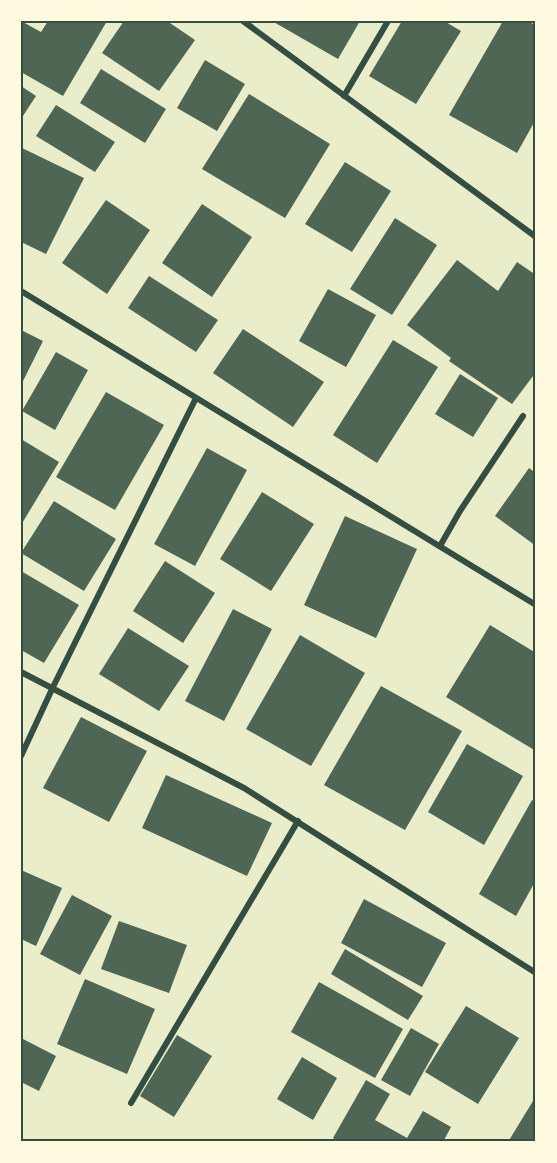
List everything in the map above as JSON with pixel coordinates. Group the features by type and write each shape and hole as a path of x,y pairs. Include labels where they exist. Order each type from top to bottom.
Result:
{"street":[{"path":"243,21 536,237"},
{"path":"344,96 388,21"},
{"path":"21,291 536,605"},
{"path":"21,756 52,687 196,398"},
{"path":"440,546 460,511 523,416"},
{"path":"21,672 244,788 536,973"},
{"path":"130,1103 298,821"}],"building":[{"path":"21,21 41,32 48,21 107,21 63,96 21,72"},
{"path":"124,21 167,21 195,40 159,91 102,53"},
{"path":"272,21 360,21 338,59"},
{"path":"402,21 444,21 461,31 416,104 369,76"},
{"path":"503,21 528,21 536,26 536,119 517,153 449,115"},
{"path":"205,60 245,84 217,131 177,108"},
{"path":"101,69 166,109 145,143 80,103"},
{"path":"21,86 36,96 21,119"},
{"path":"249,94 330,144 285,218 202,169"},
{"path":"56,105 115,142 95,172 36,136"},
{"path":"22,148 84,178 46,254 21,242"},
{"path":"345,162 391,191 352,252 305,224"},
{"path":"106,200 150,230 107,294 62,263"},
{"path":"202,204 252,237 212,297 162,263"},
{"path":"395,218 437,245 392,315 350,289"},
{"path":"457,260 498,291 517,262 536,275 536,372 512,404 449,361 451,358 407,325"},
{"path":"149,276 218,320 196,352 128,308"},
{"path":"328,289 376,315 346,367 299,341"},
{"path":"243,329 324,382 293,427 213,373"},
{"path":"21,330 43,341 21,385"},
{"path":"393,340 438,367 377,463 333,435"},
{"path":"56,352 88,370 55,430 22,411"},
{"path":"460,374 498,398 473,437 435,414"},
{"path":"106,392 164,425 115,510 56,477"},
{"path":"21,439 59,462 21,525"},
{"path":"207,448 247,470 195,566 154,544"},
{"path":"529,468 536,473 536,546 495,516"},
{"path":"262,492 314,524 271,591 220,559"},
{"path":"54,501 116,539 84,591 21,553"},
{"path":"345,516 417,549 376,638 304,605"},
{"path":"165,561 215,593 183,643 133,611"},
{"path":"21,571 79,605 44,663 21,650"},
{"path":"233,609 272,629 224,721 185,701"},
{"path":"490,625 536,653 536,751 446,697"},
{"path":"128,628 189,666 159,711 99,674"},
{"path":"300,635 365,673 311,766 246,729"},
{"path":"381,686 462,731 405,830 324,785"},
{"path":"81,717 147,751 109,822 43,788"},
{"path":"467,744 523,776 484,845 428,812"},
{"path":"166,775 272,823 247,876 142,828"},
{"path":"532,800 536,802 536,880 516,916 479,894"},
{"path":"21,870 62,888 36,946 21,939"},
{"path":"72,895 112,916 80,975 40,954"},
{"path":"364,899 446,943 422,987 341,943"},
{"path":"119,921 187,945 169,993 101,969"},
{"path":"345,949 423,996 408,1020 331,974"},
{"path":"85,979 155,1009 127,1074 57,1044"},
{"path":"319,982 403,1029 375,1078 291,1032"},
{"path":"466,1006 519,1038 478,1104 425,1072"},
{"path":"411,1028 439,1044 410,1096 381,1080"},
{"path":"177,1035 212,1056 174,1117 140,1096"},
{"path":"21,1038 56,1056 39,1091 21,1082"},
{"path":"302,1057 337,1078 313,1120 277,1099"},
{"path":"366,1080 390,1094 375,1120 407,1138 423,1111 451,1127 443,1142 339,1142 333,1138"},
{"path":"536,1096 536,1142 508,1142"}]}
